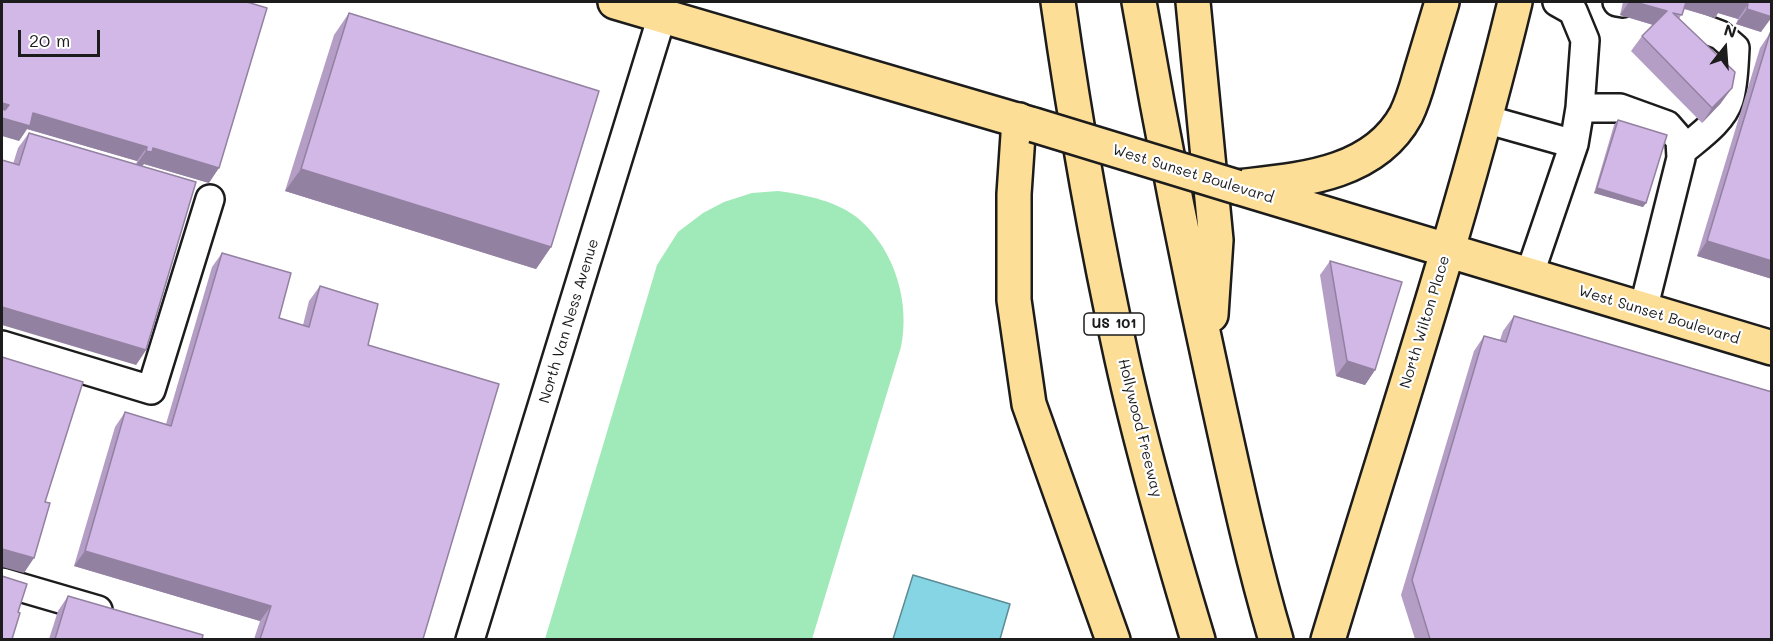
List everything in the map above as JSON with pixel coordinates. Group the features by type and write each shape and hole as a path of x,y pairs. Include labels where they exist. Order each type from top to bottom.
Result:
{"main road":[{"name":"West Sunset Boulevard","path":"615,2 664,9 1026,123 1772,348"},
{"name":"Hollywood Freeway","path":"1058,2 1076,128 1122,361 1151,478 1198,639"},
{"path":"1139,2 1156,99 1208,356 1256,573 1276,639"},
{"path":"1194,2 1216,240 1208,356"},
{"path":"1236,187 1309,178 1334,171 1359,160 1379,146 1406,115 1442,2"},
{"name":"North Wilton Place","path":"1328,639 1447,251 1485,119 1515,2"},
{"path":"1026,123 1014,194 1014,300 1029,404 1113,639"}],"street":[{"path":"1529,276 1574,144 1580,108 1585,40 1570,3"},
{"name":"North Van Ness Avenue","path":"470,639 664,9"},
{"path":"1675,18 1720,35 1735,48 1734,75 1729,101 1719,118 1681,152"},
{"path":"1580,108 1620,108 1667,125 1680,140 1681,152 1643,310"},
{"path":"1485,119 1574,144"},
{"path":"2,345 151,390 210,200"},
{"path":"2,582 127,619"}],"green space":[{"path":"778,191 832,204 860,220 872,233 891,262 901,295 903,313 901,347 812,639 545,639 657,265 678,232 703,213 724,202 752,193"}],"water":[{"path":"913,575 1010,604 1000,639 893,639"}],"building":[{"path":"2,2 247,2 267,8 219,168 153,148 152,152 146,151 147,147 33,113 30,126 2,118 2,109 5,110 9,105 2,103"},
{"path":"1635,2 1686,2 1682,15 1673,13 1735,72 1732,88 1712,108 1642,36 1667,11"},
{"path":"1739,2 1772,2 1772,17 1747,9 1748,4"},
{"path":"349,13 599,91 551,247 301,169"},
{"path":"1770,33 1772,34 1772,261 1707,241"},
{"path":"1618,120 1667,135 1646,203 1597,188"},
{"path":"29,133 196,182 146,350 2,307 2,160 19,165"},
{"path":"222,253 291,273 279,318 309,327 320,286 378,304 368,345 499,384 423,639 260,639 271,606 85,551 125,412 171,426"},
{"path":"1330,261 1402,282 1375,370 1347,361"},
{"path":"1514,316 1772,392 1772,639 1430,639 1412,580 1484,336 1506,342"},
{"path":"2,357 83,382 45,502 50,503 34,558 2,549"},
{"path":"2,576 27,584 12,639 2,639"},
{"path":"68,596 203,635 202,639 55,639"}]}
